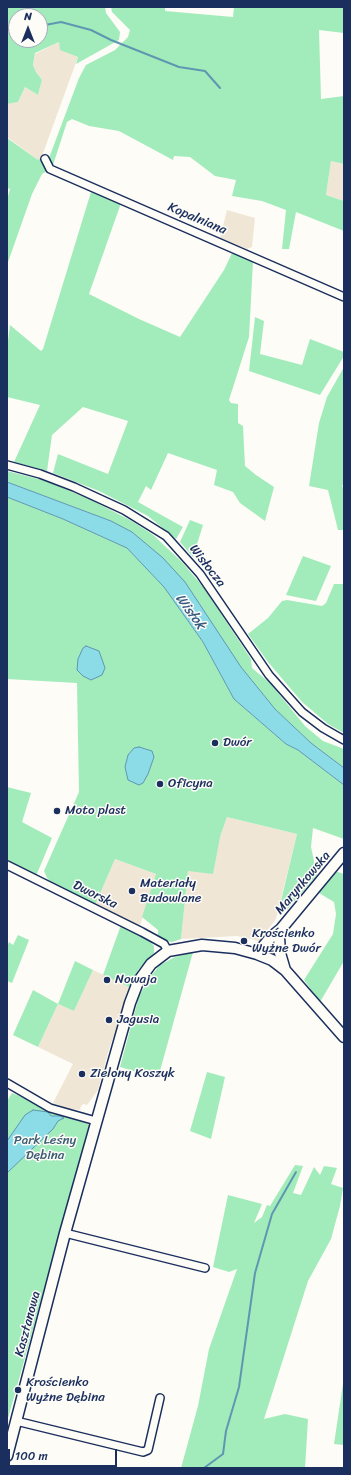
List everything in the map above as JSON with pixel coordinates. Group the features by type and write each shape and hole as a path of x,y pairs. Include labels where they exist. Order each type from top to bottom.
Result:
{"street":[{"name":"Kopalniana","path":"45,159 50,169 344,297"},
{"name":"Wisłocza","path":"7,465 40,474 74,487 124,510 166,536 200,574 269,675 302,712 323,728 344,740"},
{"name":"Marynkowska","path":"260,955 271,937 280,933 344,853"},
{"name":"Dworska","path":"7,865 142,932 164,944 168,951"},
{"path":"280,933 281,958 285,970"},
{"path":"168,951 202,945 235,948 260,955 285,970 344,1037"},
{"name":"Kasztanowa","path":"7,1456 65,1234 96,1121 115,1062 130,1003 138,982 151,964 168,951"},
{"path":"7,1083 50,1108 96,1121"},
{"path":"65,1234 205,1268"},
{"path":"16,1420 143,1452 148,1450 160,1398"}],"shaded area":[{"path":"59,42 61,50 78,57 42,156 38,160 7,137 7,104 18,102 25,87 38,95 42,80 33,65 35,54"},
{"path":"331,161 344,164 344,201 326,195"},
{"path":"227,210 255,218 252,247 247,249 220,238"},
{"path":"227,817 297,834 276,919 259,941 237,936 181,939 188,870 220,837"},
{"path":"115,859 156,874 140,926 95,905"},
{"path":"93,970 131,988 109,1049 98,1090 87,1105 83,1104 80,1108 81,1110 69,1109 53,1103 73,1064 38,1047 58,1004 74,1011"}],"green space":[{"path":"7,7 105,7 106,13 120,32 119,40 76,64 78,57 60,50 59,42 48,47 48,8 8,8 8,48 46,48 35,53 33,65 42,80 38,95 25,87 18,102 7,104"},
{"path":"111,7 165,7 165,11 233,17 234,7 344,7 344,33 319,30 321,99 344,96 344,164 331,161 326,195 344,201 344,231 296,212 289,249 282,249 286,210 262,201 232,196 236,180 215,176 190,157 174,156 173,160 119,131 89,126 72,119 67,122 53,165 49,158 79,78 86,65 115,50 128,37 130,30 112,12"},
{"path":"7,138 38,160 39,158 47,171 42,174 32,194 7,265 7,200 10,189 7,188"},
{"path":"91,192 121,203 89,294 139,319 180,337 224,270 233,251 253,261 249,337 229,400 231,403 238,404 238,423 243,426 245,466 274,487 265,521 240,503 233,492 214,485 217,470 168,453 151,490 146,486 138,502 183,527 176,539 148,516 99,491 53,473 58,454 108,474 128,421 83,407 52,435 47,471 14,462 40,405 7,397 7,349 10,325 41,351 43,349"},
{"path":"255,317 264,321 260,354 302,365 310,339 344,352 344,356 320,395 249,371"},
{"path":"344,367 344,483 342,486 344,489 344,530 338,530 328,490 309,486 319,423 327,397"},
{"path":"7,471 46,481 91,500 130,520 152,534 182,562 204,588 251,659 252,668 270,683 305,726 323,741 344,749 344,768 311,743 275,709 241,667 219,635 111,521 7,482"},
{"path":"7,497 63,519 127,548 164,587 203,642 234,699 286,744 298,750 344,785 344,839 313,828 311,847 317,875 287,910 279,909 297,834 227,817 220,837 213,874 188,871 181,939 172,942 164,941 158,935 158,930 142,917 156,874 115,859 95,905 51,882 47,878 44,871 79,792 77,683 7,679"},
{"path":"190,520 203,525 193,557 180,542"},
{"path":"303,556 331,566 316,601 286,595"},
{"path":"334,584 344,584 344,733 328,724 302,702 268,662 248,634 268,618 282,601 287,600 322,606 326,603"},
{"path":"7,787 31,793 22,822 52,838 36,876 7,862"},
{"path":"335,871 344,874 344,961 320,1002 304,980 333,934 336,914 334,902 319,893"},
{"path":"121,925 148,939 154,946 154,953 138,970 131,988 103,975"},
{"path":"18,935 29,940 12,983 7,981 7,947 9,942 13,945"},
{"path":"193,952 158,1078 120,1067 139,996 150,977 160,965 175,957"},
{"path":"75,961 93,970 74,1011 58,1004"},
{"path":"33,990 58,1004 38,1047 13,1035"},
{"path":"207,1072 225,1077 211,1139 190,1131"},
{"name":"Park Leśny Dębina","path":"12,1093 90,1125 7,1422 7,1101"},
{"path":"295,1165 303,1166 293,1193 301,1195 314,1167 320,1175 324,1166 337,1168 331,1184 343,1188 340,1206 331,1239 308,1281 264,1419 285,1414 308,1419 305,1468 181,1468 198,1406 209,1349 237,1269 229,1272 213,1267 228,1195 262,1204 254,1223 262,1217 267,1205 270,1206"},
{"path":"344,1377 344,1445 334,1444"}],"water":[{"name":"Wisłok","path":"7,482 111,521 132,532 163,558 185,582 241,667 275,709 311,743 344,768 344,785 298,750 286,744 234,699 203,642 164,587 127,548 63,519 7,497"},
{"path":"86,646 99,651 105,668 102,675 91,680 83,676 77,670 78,659 83,648"},
{"path":"139,747 152,751 154,757 148,774 143,783 139,785 128,780 125,767 128,755 134,748"},
{"path":"33,1110 48,1112 51,1116 60,1116 64,1118 58,1121 53,1129 7,1173 7,1141 25,1115"}],"waterway":[{"path":"48,24 61,22 91,30 111,40 179,67 205,71 220,88"},
{"path":"204,1468 223,1454 226,1431 239,1387 255,1273 272,1214 296,1172"}],"place":[{"name":"Dwór","path":"215,743"},
{"name":"Oficyna","path":"160,784"},
{"name":"Moto plast","path":"57,811"},
{"name":"Materiały Budowlane","path":"132,891"},
{"name":"Krościenko Wyżne Dwór","path":"244,941"},
{"name":"Nowaja","path":"107,980"},
{"name":"Jagusia","path":"109,1020"},
{"name":"Zielony Koszyk","path":"82,1074"},
{"name":"Krościenko Wyżne Dębina","path":"18,1390"}]}
